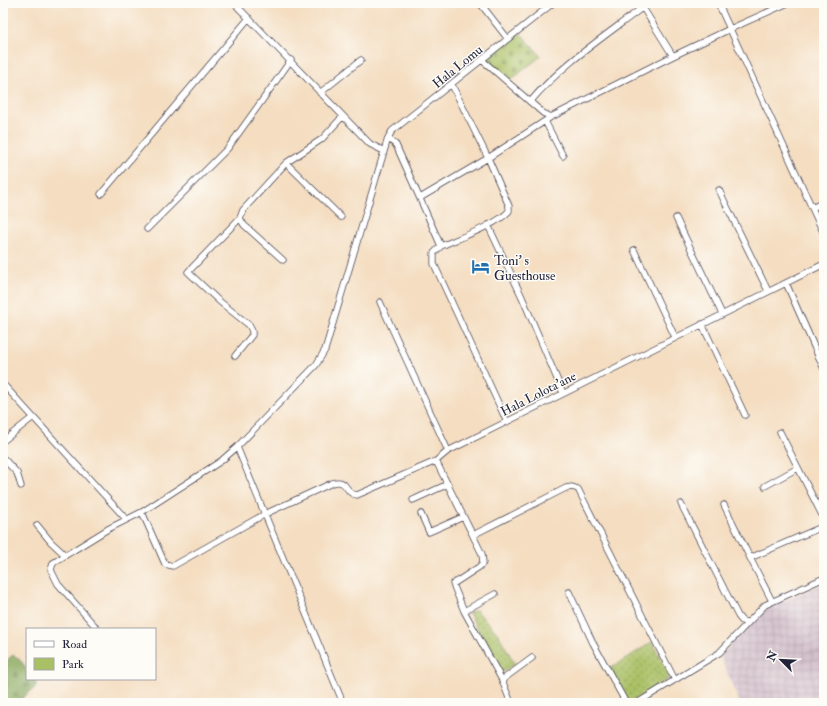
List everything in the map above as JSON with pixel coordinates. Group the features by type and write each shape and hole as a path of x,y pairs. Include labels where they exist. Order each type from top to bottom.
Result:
{"street":[{"path":"234,3 291,60 370,144 384,151"},
{"path":"480,3 508,39"},
{"name":"Hala Lomu","path":"94,626 58,584 51,570 53,563 126,519 142,512 221,461 237,447 316,365 325,350 384,151 392,131 452,85 553,3"},
{"path":"718,3 824,234"},
{"path":"420,198 488,158 551,117 673,56 788,3"},
{"path":"530,102 542,87 558,72 641,5 673,56"},
{"path":"101,194 249,18"},
{"path":"147,229 228,148 291,60"},
{"path":"320,92 361,60"},
{"path":"482,60 543,113 551,117"},
{"path":"452,85 488,158 509,206 509,211 488,225 441,246 434,254 434,264 507,422"},
{"path":"235,356 252,335 249,325 219,301 188,272 240,218 243,210 286,163 322,139 343,116"},
{"path":"545,121 563,156"},
{"path":"388,138 396,145 441,246"},
{"path":"286,163 341,217"},
{"path":"719,190 768,291"},
{"path":"812,208 824,202"},
{"path":"240,218 244,225 283,260"},
{"path":"676,218 722,314"},
{"path":"488,225 522,297 563,393"},
{"path":"634,250 675,337"},
{"name":"Hala Lolota'ane","path":"265,514 338,482 344,484 353,495 357,495 436,461 448,450 824,264"},
{"path":"786,283 824,369"},
{"path":"380,302 448,450"},
{"path":"702,324 745,415"},
{"path":"3,384 32,418 126,519"},
{"path":"3,441 32,418"},
{"path":"780,432 824,519"},
{"path":"237,447 343,703"},
{"path":"3,458 17,473 21,486"},
{"path":"436,461 482,554 483,563 480,567 453,584 464,611 502,680 510,703"},
{"path":"764,486 798,468"},
{"path":"413,500 448,484"},
{"path":"473,535 566,488 572,487 578,489 675,680"},
{"path":"681,504 738,616 747,622"},
{"path":"724,505 772,600"},
{"path":"142,512 165,564 173,566 265,514"},
{"path":"421,514 429,532 463,517"},
{"path":"37,525 51,542 66,555"},
{"path":"750,558 824,526"},
{"path":"636,703 718,653 747,622 772,600 824,578"},
{"path":"569,592 593,643 626,703"},
{"path":"464,611 495,594"},
{"path":"502,680 532,658"}],"shaded area":[{"path":"824,583 824,703 740,703 720,656 766,609"}],"green space":[{"path":"519,32 541,56 508,82 485,61"},
{"path":"476,610 498,634 515,664 502,672 500,671 469,613"},
{"path":"652,642 669,675 668,679 631,702 628,701 610,669"},
{"path":"14,655 20,660 26,671 26,680 36,680 36,687 16,703 3,703 4,669 6,662"}],"place":[{"name":"Toni' s Guesthouse","path":"481,267"}]}
